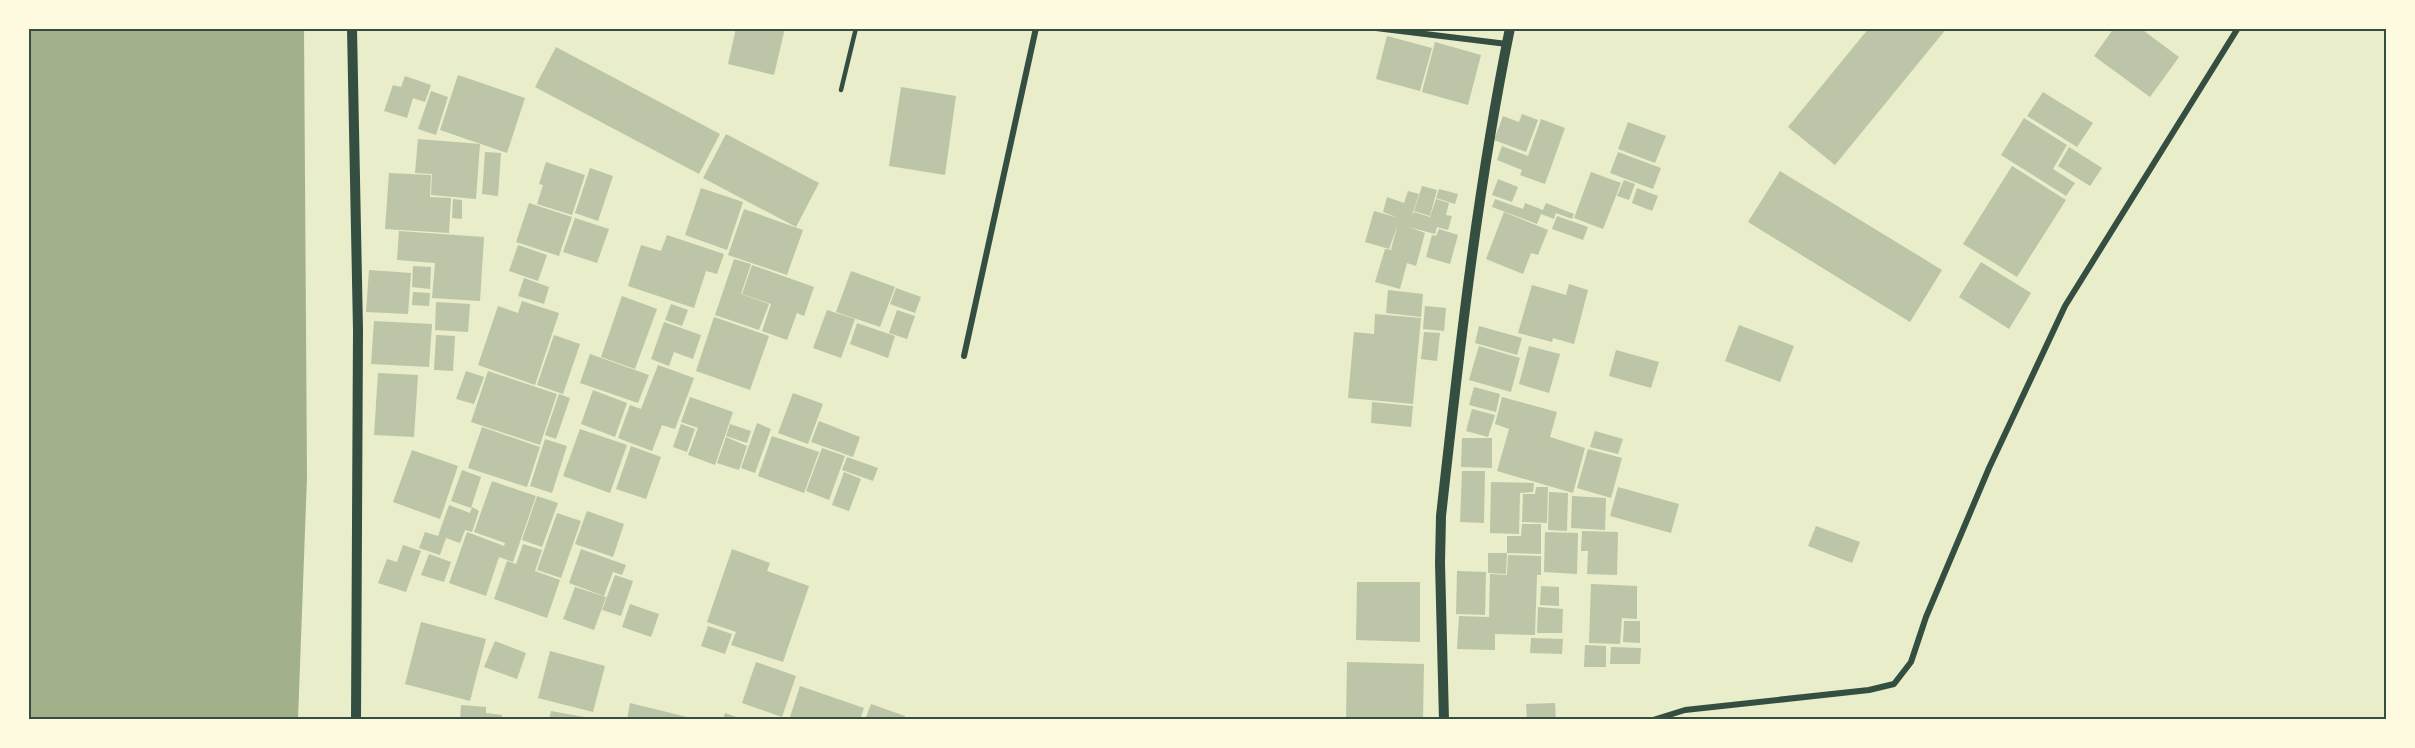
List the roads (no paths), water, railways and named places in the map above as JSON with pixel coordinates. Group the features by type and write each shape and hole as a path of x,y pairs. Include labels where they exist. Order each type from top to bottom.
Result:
{"street":[{"path":"352,28 358,342 356,720"},
{"path":"964,356 1036,28"},
{"path":"1376,28 1507,45"},
{"path":"1444,720 1441,516 1475,224 1486,151 1510,28"},
{"path":"1653,720 1685,710 1869,690 1894,684 1911,662 1926,617 1989,468 2065,306 2238,28"}],"lane":[{"path":"841,90 856,28"}]}
